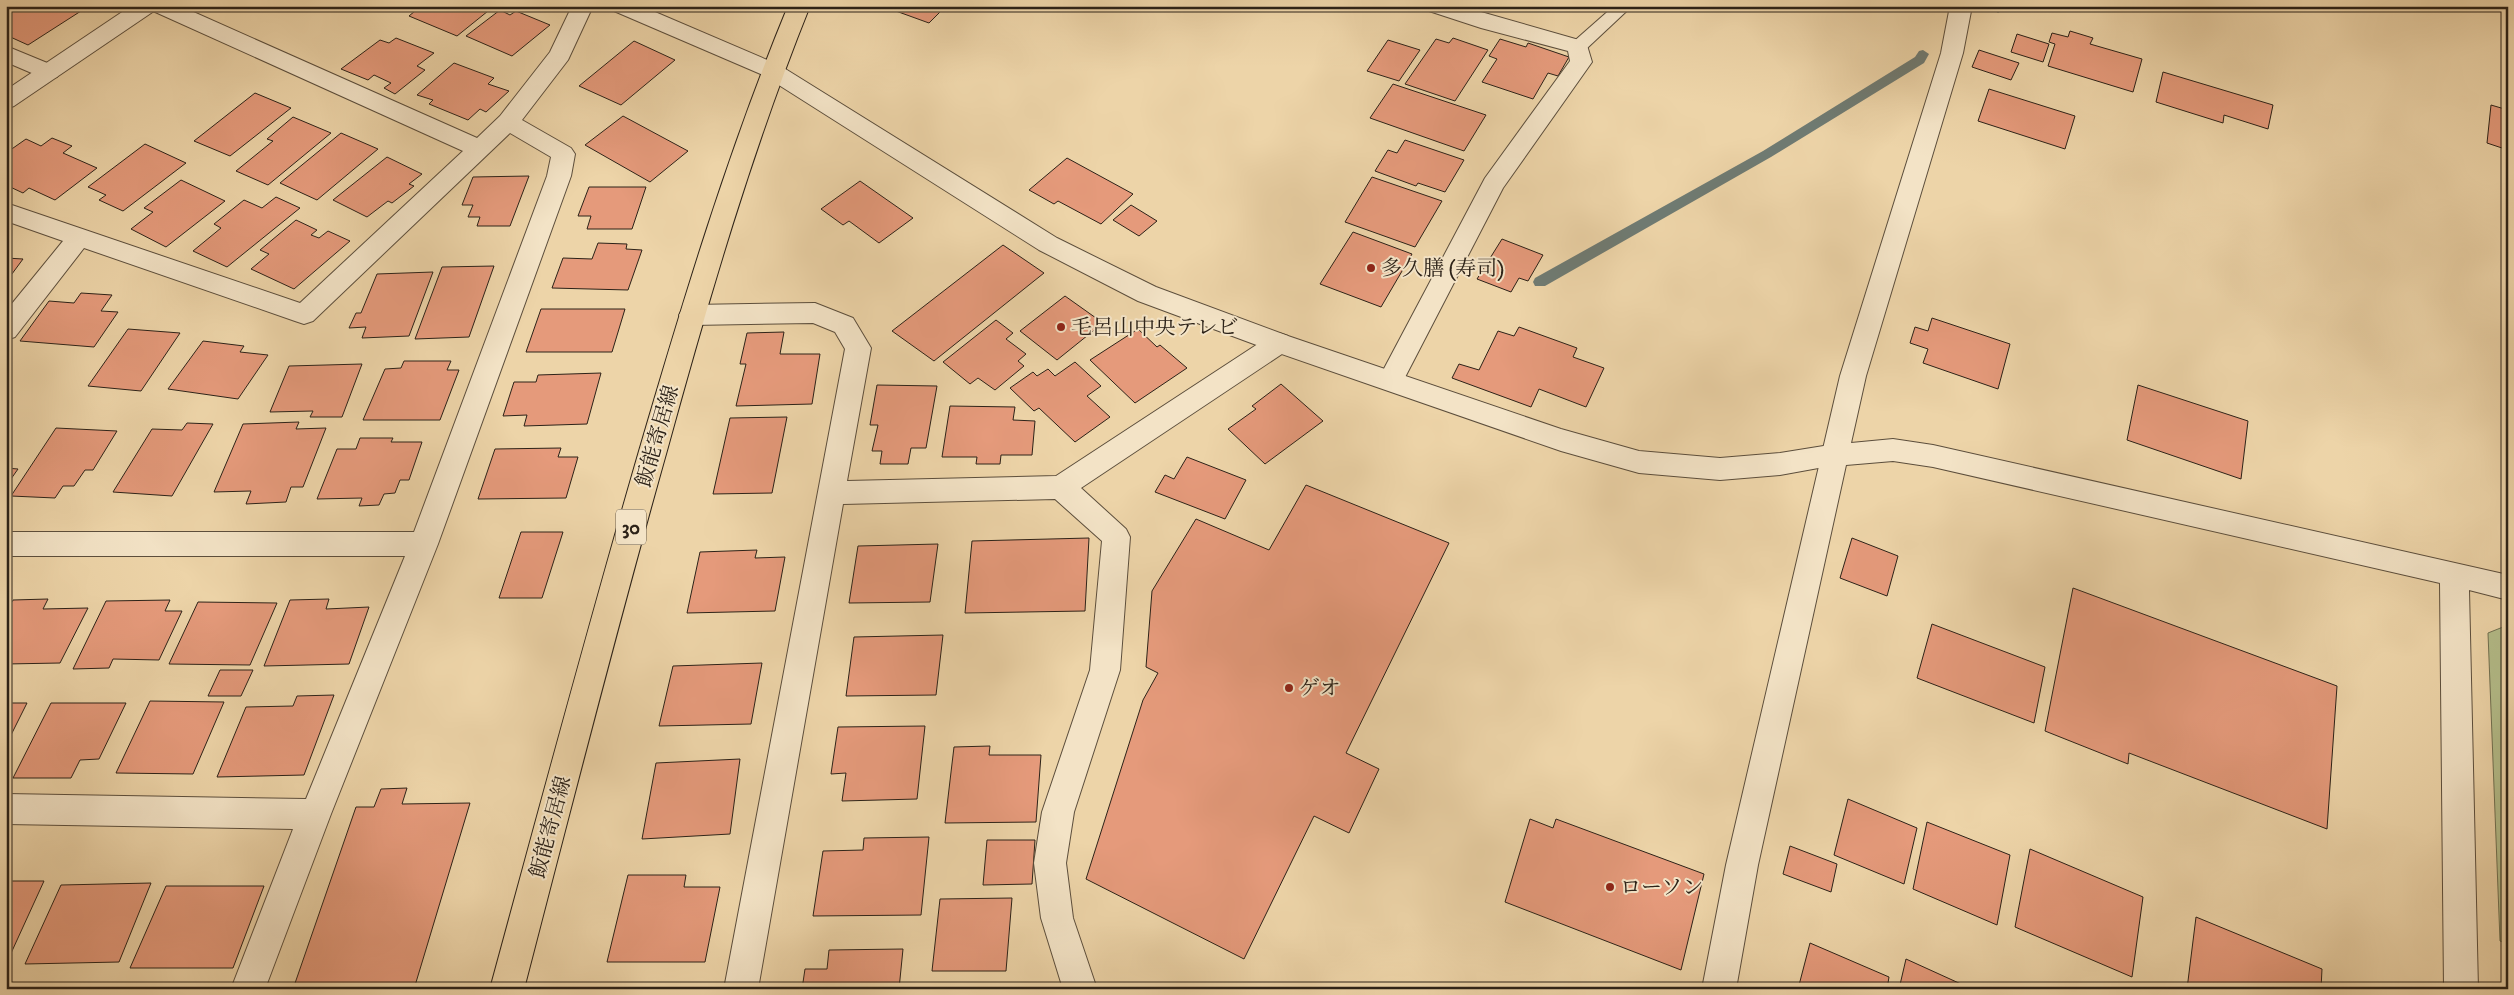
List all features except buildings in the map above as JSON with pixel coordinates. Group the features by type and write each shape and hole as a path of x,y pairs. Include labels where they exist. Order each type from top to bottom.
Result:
{"main road":[{"name":"飯能寄居線","path":"507,989 609,605 692,315 772,70 798,6"}],"street":[{"path":"6,101 146,6"},
{"path":"161,6 480,149"},
{"path":"6,212 304,314 508,122 560,55 583,6"},
{"path":"622,6 772,70 1048,244 1147,294 1279,343 1561,440 1639,462 1720,469 1780,464 1836,454 1893,450 1933,456 2454,574 2508,588"},
{"path":"1391,380 1493,184 1581,62 1578,47 1489,23 1436,6"},
{"path":"1719,989 1742,865 1853,376 1952,53 1961,6"},
{"path":"6,53 49,72"},
{"path":"248,989 315,814 424,544 559,176 563,154 508,122"},
{"path":"6,330 79,236"},
{"path":"692,315 815,313 844,325 858,348 741,989"},
{"path":"831,493 1061,487 1279,343"},
{"path":"1061,487 1116,537 1105,670 1058,812 1050,863 1058,918 1080,989"},
{"path":"6,544 424,544"},
{"path":"2454,574 2461,989"},
{"path":"6,809 315,814"}],"lane":[{"path":"1578,47 1624,6"}],"green space":[{"path":"2503,627 2508,629 2508,944 2500,941 2488,633"}],"waterway":[{"path":"1998,9 2003,6"},
{"path":"1540,282 1767,154 1920,60 1923,54"}],"place":[{"name":"多久膳 (寿司)","path":"1371,268"},
{"name":"毛呂山中央テレビ","path":"1061,327"},
{"name":"ゲオ","path":"1289,688"},
{"name":"ローソン","path":"1610,887"}]}
